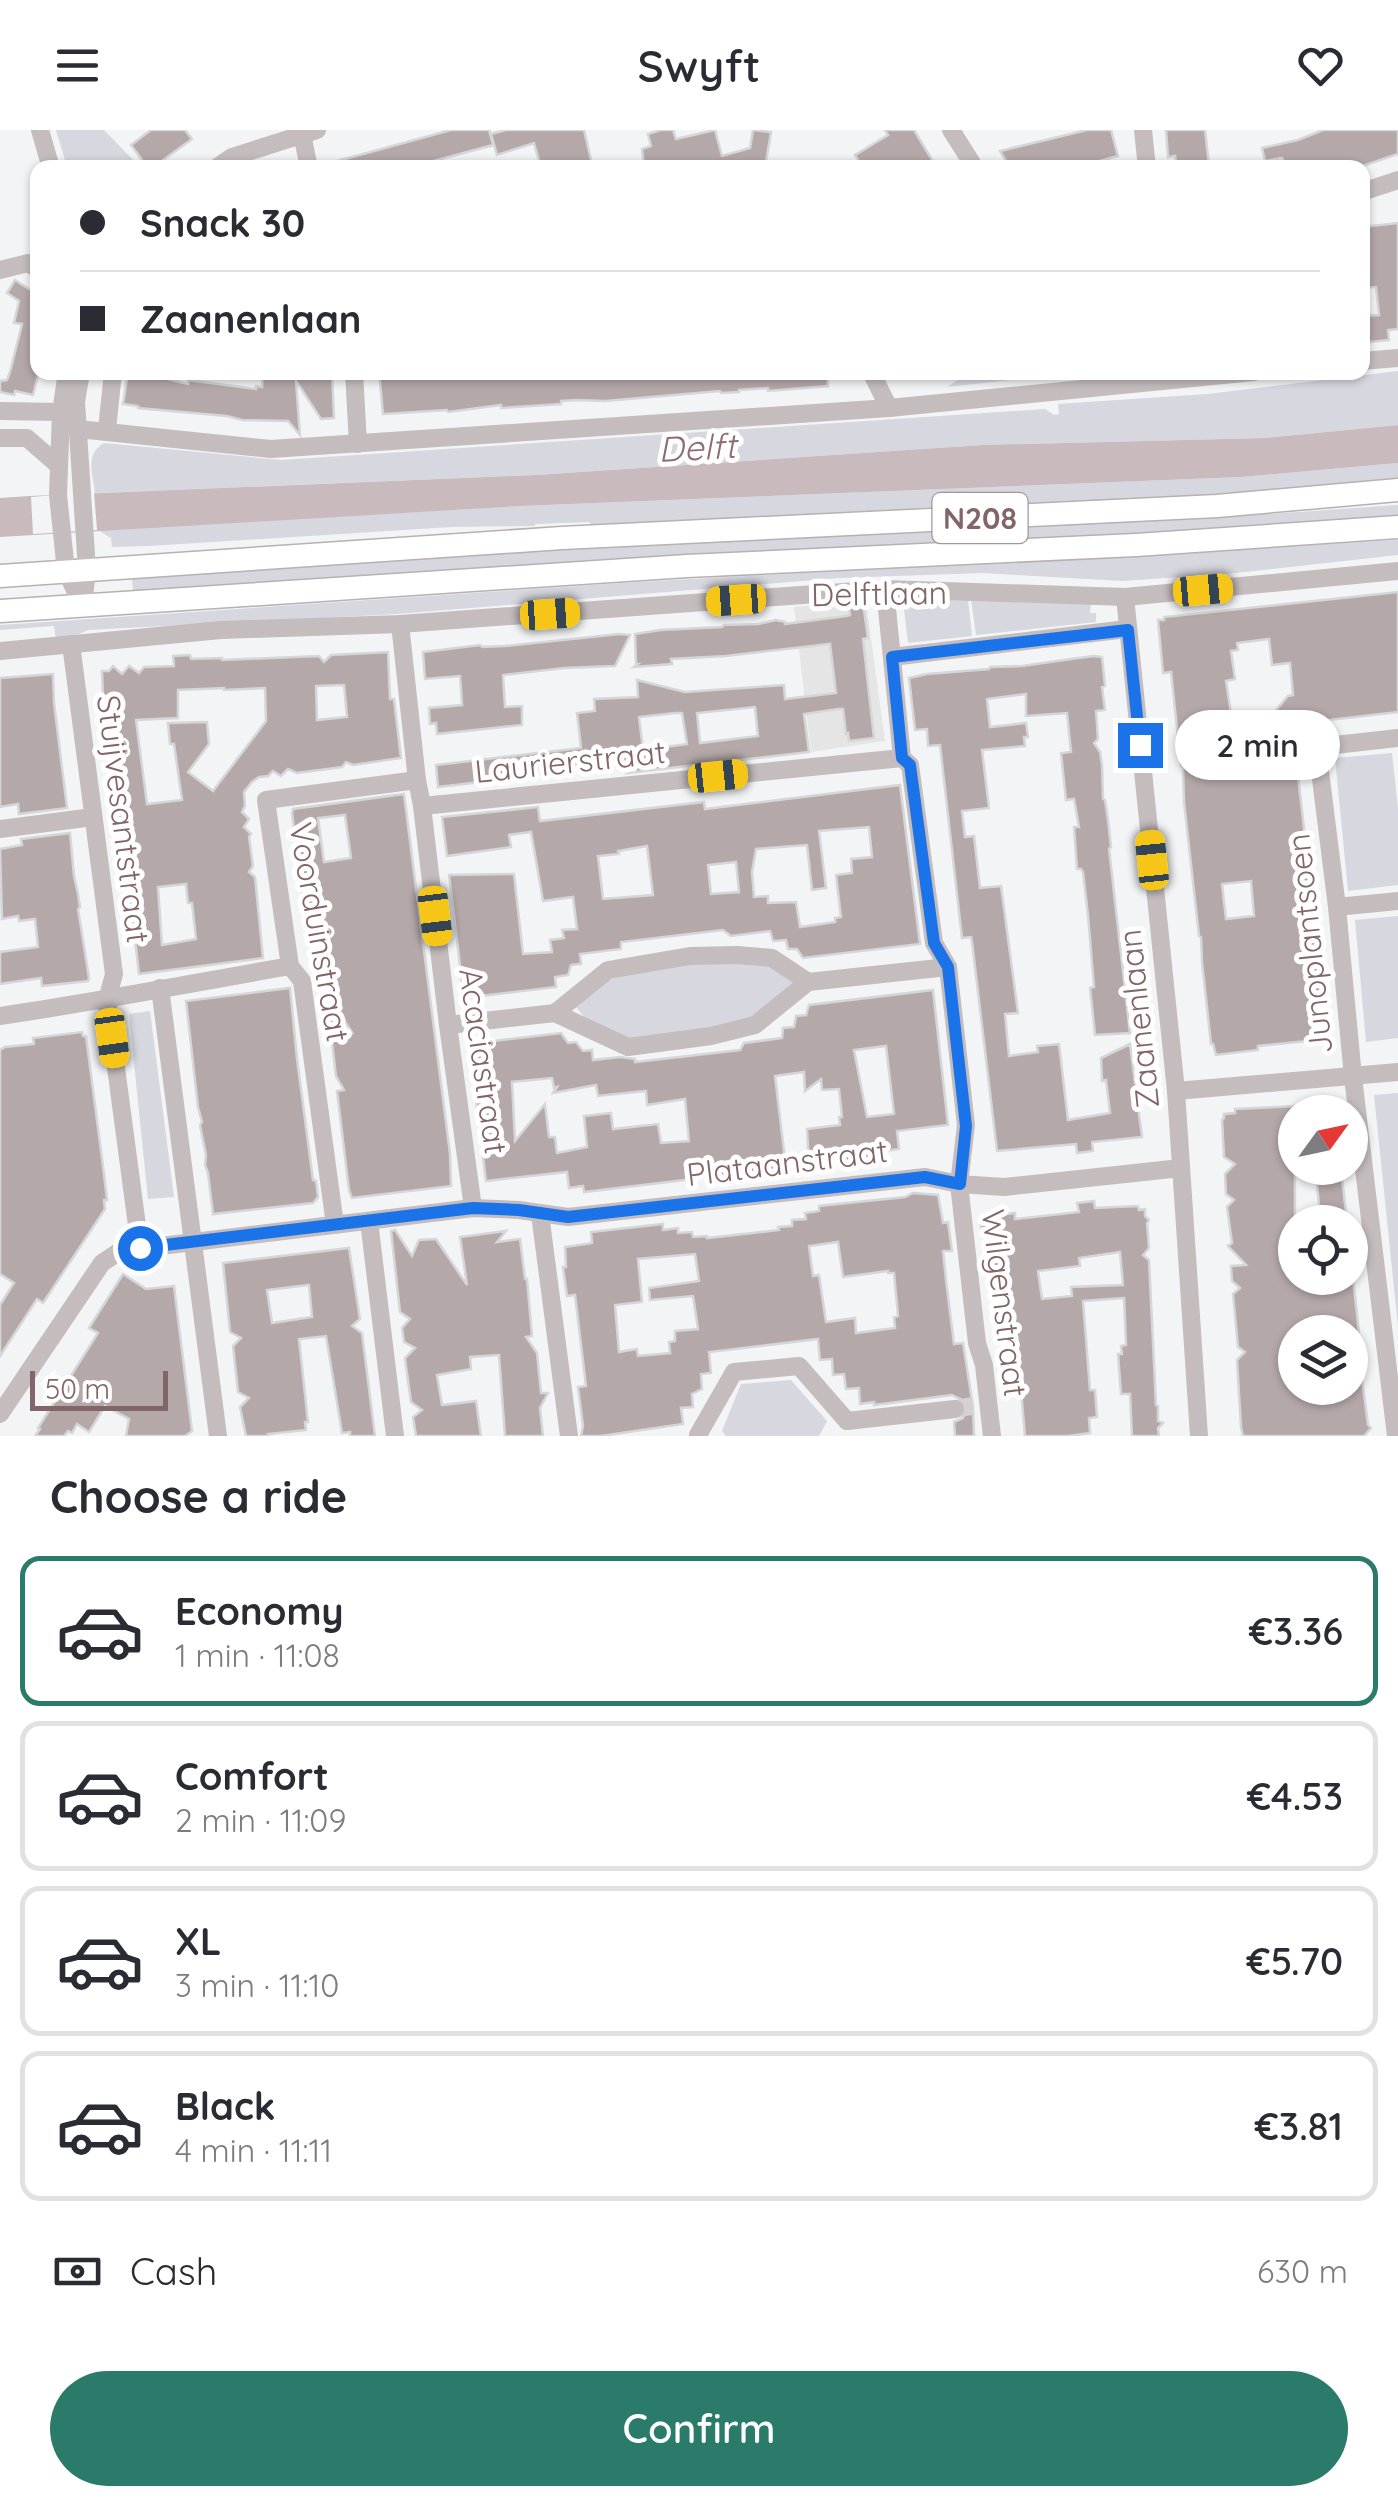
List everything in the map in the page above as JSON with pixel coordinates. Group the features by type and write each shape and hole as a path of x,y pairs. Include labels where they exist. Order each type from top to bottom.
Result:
{"main road":[{"name":"N208","path":"0,576 562,538 1217,506 1398,490"},
{"name":"Delftlaan","path":"0,611 688,566 1136,545 1398,527"}],"street":[{"path":"40,130 49,160"},
{"path":"951,130 970,160"},
{"path":"1142,130 1146,160"},
{"path":"228,160 309,132 309,160"},
{"path":"1370,189 1398,180"},
{"path":"0,270 30,264"},
{"path":"1370,361 1398,358"},
{"path":"67,380 58,495 62,532 76,570 83,607"},
{"path":"76,570 85,531 83,493 66,423 76,402 80,380"},
{"path":"106,430 111,380"},
{"path":"354,380 358,444"},
{"path":"875,380 888,408"},
{"path":"0,411 106,430 271,449 888,408 1102,380"},
{"path":"0,438 26,438 58,465"},
{"name":"Delftlaan","path":"0,650 220,630 400,624 885,589 1125,598 1398,571"},
{"name":"Wilgenstraat","path":"885,589 902,758 910,765 934,943 948,967 966,1126 960,1184 977,1343 984,1365 972,1406 992,1436"},
{"name":"Zaanenlaan","path":"1125,598 1176,1091 1198,1436"},
{"name":"Acaciastraat","path":"400,624 473,1208"},
{"name":"Delftlaan","path":"892,657 1128,630"},
{"name":"Stuijvesantstraat","path":"71,644 114,974 106,1000 140,1248"},
{"name":"Junoplantsoen","path":"1396,1436 1395,1394 1353,1077 1318,747 1398,738"},
{"name":"Laurierstraat","path":"422,806 902,758"},
{"name":"Voorduinstraat","path":"335,1225 302,981 290,966 266,800 417,780"},
{"path":"0,829 93,817"},
{"path":"1337,906 1398,900"},
{"path":"556,1013 608,970 690,956 772,958 808,982"},
{"path":"0,1016 290,966"},
{"path":"448,1025 556,1013 628,1047 755,1026 808,982 948,967"},
{"path":"160,988 218,1436"},
{"path":"1176,1091 1398,1072"},
{"name":"Plataanstraat","path":"0,1414 102,1263 120,1251 473,1208 568,1217 925,1177 1004,1186 1181,1168"},
{"path":"540,1214 569,1436"},
{"path":"369,1221 395,1436"},
{"path":"690,1436 699,1435 734,1372 799,1366 843,1429 972,1406"}],"shaded area":[{"path":"56,130 104,130 133,160 65,160"},
{"path":"1398,371 1398,425 1265,438 982,445 536,475 95,493 92,472 94,453 104,443 281,460 1045,409 1054,415 1059,414 1058,404 1207,394 1323,380 1370,380 1370,374"},
{"path":"958,380 1011,380 947,387"},
{"path":"1398,425 1398,463 1241,477 521,506 0,537 0,498 536,475 982,445 1265,438"},
{"path":"1398,463 1398,481 1305,490 592,525 589,522 451,527 149,546 112,547 111,538 98,530 521,506 1241,477"},
{"path":"1398,505 1398,521 133,591 132,578 573,549"},
{"path":"1398,540 1398,555 1123,581 982,573 839,578 397,614 88,630 56,640 54,626 0,630 0,625 621,583"},
{"path":"968,599 972,636 908,643 903,600"},
{"path":"971,599 1091,604 1090,613 1096,613 1096,622 976,635"},
{"path":"866,601 885,741 811,752 794,607"},
{"path":"1392,753 1398,808 1398,885 1348,891 1335,758"},
{"path":"1398,916 1398,1038 1366,1042 1355,920"},
{"path":"723,958 770,962 808,982 752,1021 629,1040 591,1025 575,1006 616,973"},
{"path":"150,1011 174,1197 148,1199 129,1014"},
{"path":"1398,1093 1398,1326 1374,1095"},
{"path":"791,1380 827,1421 819,1436 726,1436 722,1431 741,1384"}],"pier":[{"path":"94,492 97,530 33,534 31,497"}],"building":[{"path":"151,130 185,130 192,139 163,160 142,160 131,145"},
{"path":"451,130 489,130 493,145 437,160 341,160"},
{"path":"506,130 584,130 591,160 539,160 534,143 497,155 491,134"},
{"path":"673,130 676,139 715,130 722,156 750,148 753,130 771,132 766,160 643,160 642,149 651,146 648,134"},
{"path":"885,130 914,130 932,160 858,160 855,155 888,135"},
{"path":"1087,130 1111,130 1118,156 1103,160 1005,160 1000,151"},
{"path":"1166,130 1205,130 1208,160 1168,157"},
{"path":"1323,130 1398,130 1398,154 1370,164 1370,160 1265,160 1262,148"},
{"path":"1398,223 1398,329 1388,330 1389,340 1370,342 1370,316 1379,315 1376,287 1370,288 1370,226"},
{"path":"15,280 30,289 30,380 37,380 33,395 0,392 0,381 7,380 22,324 14,323 19,301 7,293"},
{"path":"127,380 188,384 188,380 256,389 262,387 262,380 332,380 334,418 321,419 296,381 300,435 288,421 242,420 123,404"},
{"path":"380,380 828,380 828,386 501,405 448,412 383,414"},
{"path":"1398,592 1398,712 1294,724 1306,846 1313,857 1307,858 1328,1039 1216,1055 1211,1044 1171,672 1163,673 1158,620","holes":["1269,639 1272,665 1290,663 1293,695 1266,722 1270,752 1238,755 1239,765 1210,769 1206,739 1213,738 1212,728 1233,726 1226,681 1235,679 1231,651 1238,650 1237,643","1251,881 1254,916 1226,919 1222,884"]},
{"path":"863,603 874,738 849,741 843,709 838,709 804,714 809,752 626,773 623,765 438,787 436,765 581,748 577,713 595,711 594,699 638,697 637,680 685,692 784,685 785,699 836,693 830,644 671,659 672,664 634,667 638,664 635,634 846,616 850,615 849,604","holes":["755,707 758,736 700,743 697,713","682,713 687,744 643,750 639,717"]},
{"path":"630,635 615,666 503,675 505,707 522,706 522,725 437,734 436,723 430,724 429,708 462,705 460,676 425,679 423,652"},
{"path":"388,652 390,699 394,699 401,758 353,765 346,762 342,767 297,773 288,769 281,776 273,771 252,782 244,792 242,812 249,819 244,827 251,834 253,866 249,872 255,877 263,958 139,974 126,861 122,857 125,853 119,805 114,801 118,797 111,773 114,770 102,671 113,666 122,674 129,666 139,673 144,667 174,666 173,656 222,660 319,656 324,662 331,655","holes":["344,685 347,717 317,720 316,686","265,688 266,721 213,791 188,772 209,744 207,722 168,723 182,800 147,804 136,720 178,718 178,690","186,884 196,939 162,945 158,887"]},
{"path":"1102,657 1105,686 1105,710 1096,711 1098,739 1094,743 1102,765 1130,1033 1095,1035 1088,915 1083,872 1077,869 1074,827 1079,827 1074,799 1066,800 1061,753 1071,752 1067,713 1026,716 1026,694 987,699 990,727 1026,723 1028,737 1024,737 1025,746 982,750 989,808 962,811 965,837 974,836 980,888 1001,886 1018,1013 1005,1014 1009,1056 1038,1052 1037,1046 1059,1044 1068,1120 1110,1113 1101,1058 1130,1044 1142,1137 1092,1142 1093,1151 1077,1153 1076,1144 997,1151 972,942 971,937 962,938 940,745 928,746 927,729 915,730 909,678"},
{"path":"53,674 67,808 19,814 18,804 0,807 0,678"},
{"path":"900,785 920,944 803,958 797,949 788,949 786,940 773,941 770,931 731,936 723,930 621,942 621,949 580,954 581,964 571,965 568,975 555,977 556,987 464,998 449,875 514,874 523,954 552,952 550,940 564,938 562,930 577,929 573,897 543,901 531,832 509,835 511,847 447,856 442,817 538,807 540,821 704,802 705,809","holes":["869,827 872,857 851,859 852,873 836,875 841,917 835,918 835,922 800,927 796,902 768,903 768,896 754,897 752,872 756,849 807,845 812,890 826,888 819,831","647,846 653,895 603,899 598,856","736,862 739,892 711,894 708,865"]},
{"path":"404,794 451,1186 352,1198 337,1091 344,1090 336,1076 329,1018 353,1034 324,990 318,951 310,952 293,809","holes":["345,815 351,858 324,862 318,818"]},
{"path":"70,833 88,981 42,986 41,978 0,984 0,952 38,947 35,919 2,919 0,849 22,845 21,839"},
{"path":"290,988 318,1197 313,1203 213,1214 186,1001"},
{"path":"933,990 948,1125 897,1131 899,1149 885,1151 886,1156 809,1165 807,1129 840,1125 842,1117 839,1089 822,1090 821,1079 805,1091 804,1072 775,1076 786,1168 584,1192 583,1186 569,1188 567,1172 486,1181 469,1044 561,1033 568,1043 576,1042 583,1051 592,1050 593,1060 620,1057 635,1062 740,1050 744,1043 782,1038 783,1028 794,1027 796,1016 806,1015 809,1005","holes":["886,1046 894,1114 867,1117 854,1050","552,1078 554,1088 557,1087 553,1093 596,1085 598,1096 646,1091 647,1105 685,1099 689,1141 661,1143 658,1124 613,1129 611,1113 584,1116 587,1147 557,1153 555,1137 549,1137 545,1104 515,1141 512,1082"]},
{"path":"82,1032 86,1036 104,1174 105,1209 43,1303 37,1299 0,1356 0,1305 14,1283 0,1274 0,1050 34,1044 33,1038"},
{"path":"1278,1107 1278,1185 1295,1185 1295,1205 1278,1205 1278,1295 1355,1295 1357,1315 1278,1315 1278,1405 1365,1405 1371,1428 1364,1436 1243,1436 1237,1360 1245,1352 1238,1347 1233,1294 1240,1288 1232,1281 1231,1266 1246,1265 1228,1246 1232,1243 1227,1207 1234,1200 1226,1194 1225,1174 1235,1164 1224,1157 1222,1120 1224,1114 1235,1113 1235,1109"},
{"path":"1317,1185 1343,1185 1345,1205 1319,1205"},
{"path":"913,1193 938,1195 943,1223 948,1222 952,1251 943,1251 946,1280 954,1344 963,1343 974,1436 955,1436 954,1422 963,1418 967,1409 964,1401 952,1395 860,1404 859,1388 846,1389 844,1374 833,1375 832,1359 820,1360 818,1339 709,1352 711,1373 701,1374 702,1389 692,1394 693,1407 681,1408 683,1424 581,1436 578,1387 586,1386 575,1295 567,1296 565,1247 592,1243 591,1232 663,1224 663,1230 678,1228 678,1233 692,1232 693,1237 707,1238 779,1230 778,1227 792,1226 792,1220 806,1219 805,1213 819,1211 819,1206","holes":["838,1242 843,1277 894,1273 898,1316 894,1317 895,1328 856,1333 855,1318 826,1322 819,1275 813,1276 809,1246","695,1254 699,1281 649,1288 650,1300 693,1296 698,1329 675,1331 675,1341 669,1342 670,1353 638,1356 637,1349 619,1352 615,1305 642,1302 638,1259"]},
{"path":"1094,1201 1095,1208 1138,1206 1139,1210 1145,1209 1149,1220 1149,1248 1143,1255 1149,1260 1156,1405 1158,1421 1163,1423 1158,1428 1159,1436 1132,1436 1130,1394 1121,1394 1118,1354 1122,1354 1121,1346 1126,1345 1124,1298 1083,1301 1090,1390 1095,1390 1097,1417 1089,1418 1090,1433 1025,1436 1017,1344 1000,1345 987,1235 982,1236 980,1217 1015,1213 1015,1219 1079,1212 1077,1203","holes":["1120,1252 1123,1285 1071,1287 1072,1296 1042,1299 1038,1271 1080,1266 1079,1258"]},
{"path":"395,1230 412,1256 419,1240 436,1239 467,1285 460,1237 506,1231 497,1242 520,1239 532,1336 526,1337 537,1353 541,1393 548,1393 540,1408 543,1436 505,1436 499,1355 470,1357 471,1369 437,1375 442,1405 476,1401 481,1436 416,1436 413,1417 422,1410 411,1402 405,1358 415,1348 404,1342 402,1328 410,1319 400,1312 391,1231"},
{"path":"349,1248 360,1319 352,1326 362,1333 375,1436 342,1433 326,1336 299,1339 306,1430 246,1436 240,1407 249,1398 238,1392 233,1346 241,1338 230,1332 223,1263","holes":["309,1285 312,1317 272,1323 267,1290"]},
{"path":"123,1274 146,1289 174,1286 192,1431 185,1436 126,1436 129,1419 105,1406 89,1432 77,1424 72,1433 68,1431 64,1436 35,1436 98,1333 89,1328"}],"tunnel":[{"path":"955,1409 972,1406"}],"route":[{"path":"140,1248 473,1208 568,1217 925,1177 960,1184 966,1126 948,967 934,943 910,765 902,758 892,657 1128,630 1140,745"}],"water label":[{"name":"Delft","path":"697,447"}]}
